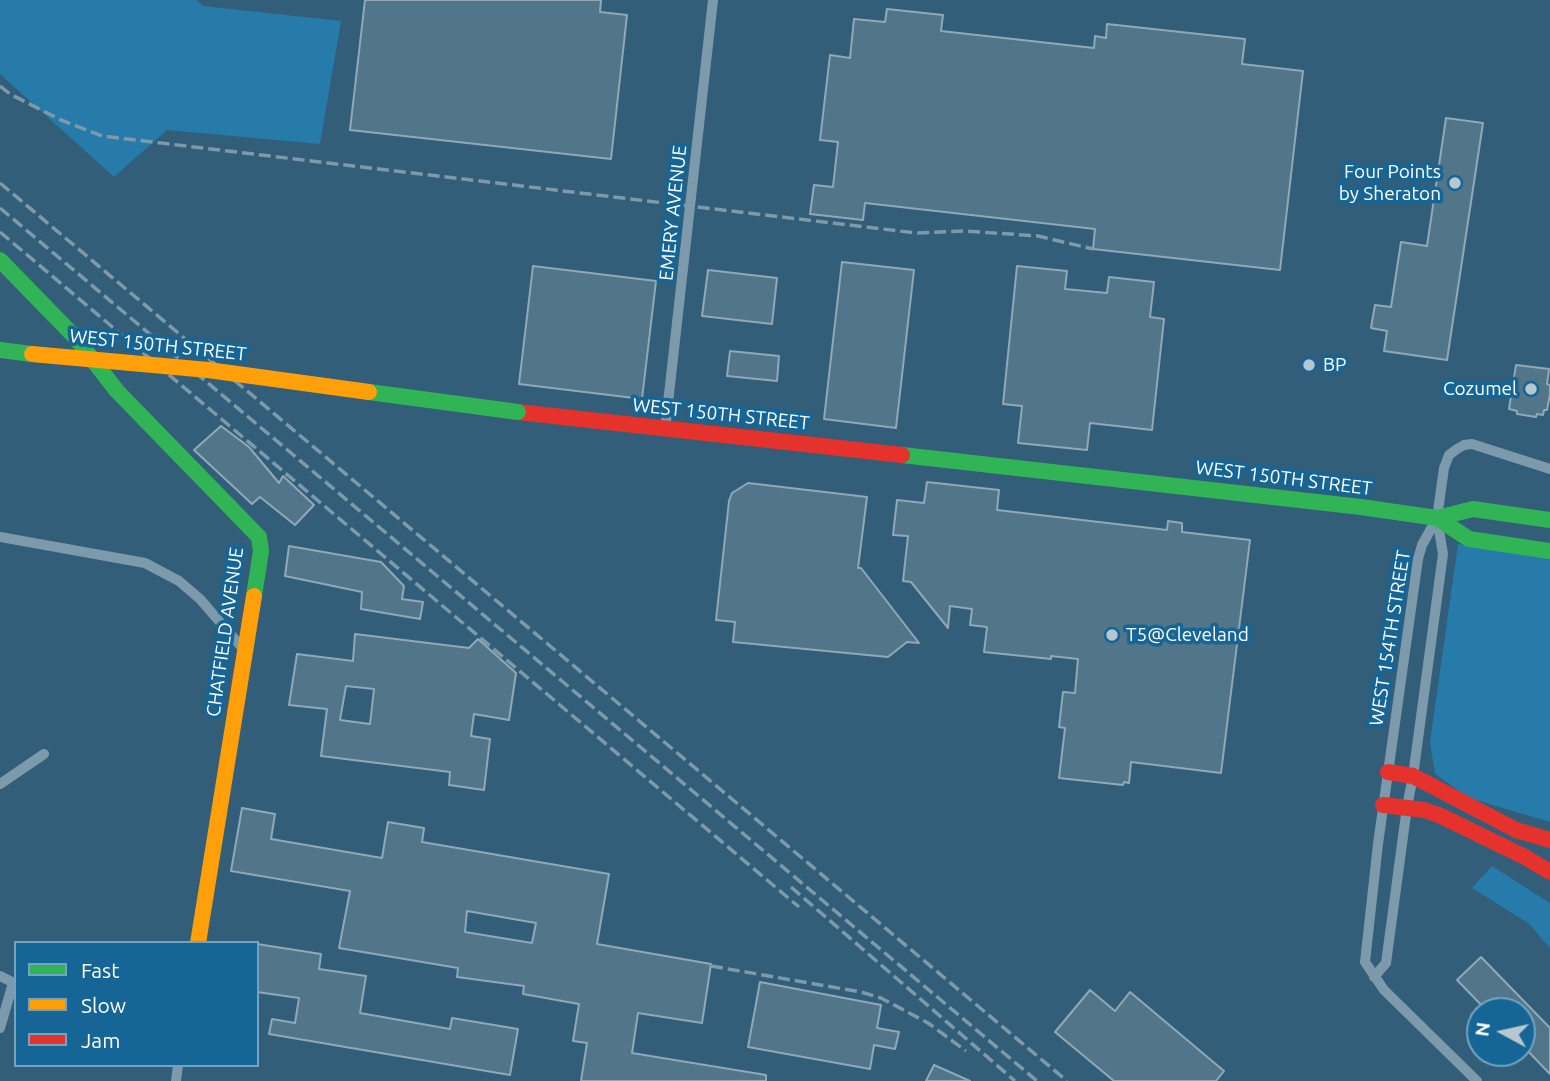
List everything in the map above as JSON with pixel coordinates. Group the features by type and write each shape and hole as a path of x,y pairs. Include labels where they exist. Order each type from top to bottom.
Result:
{"main road":[{"name":"CHATFIELD AVENUE","path":"0,260 75,337 117,391 259,537 261,551 198,941"},
{"name":"WEST 150TH STREET","path":"0,350 208,370 518,412 1361,507 1437,518 1473,509 1550,520"},
{"name":"WEST 150TH STREET","path":"1437,518 1469,539 1550,551"},
{"path":"1388,772 1413,776 1516,830 1550,840"},
{"path":"1383,804 1440,815 1550,872"}],"street":[{"name":"EMERY AVENUE","path":"666,429 713,0"},
{"path":"1437,518 1444,468 1450,455 1464,445 1487,448 1550,469"},
{"name":"WEST 154TH STREET","path":"1437,518 1422,545 1418,559 1383,804 1365,962 1384,990 1477,1081"},
{"name":"WEST 154TH STREET","path":"1374,977 1386,963 1413,776 1443,554 1437,518"},
{"path":"0,537 145,563 179,580 201,599 245,651"},
{"path":"0,784 44,754"},
{"path":"0,1028 14,987"}],"shaded area":[{"path":"0,0 196,0 203,6 341,21 320,144 167,130 114,177 0,74"},
{"path":"1458,544 1550,557 1550,822 1469,798 1435,774 1430,742"},
{"path":"1492,866 1550,903 1550,948 1528,923 1472,888"}],"building":[{"path":"365,0 601,0 600,12 627,15 611,159 350,130"},
{"path":"887,9 943,15 941,31 1094,48 1095,36 1106,38 1107,24 1245,39 1242,64 1303,71 1280,270 1093,249 1095,229 865,203 863,220 810,214 814,185 833,187 838,142 820,140 830,55 850,58 854,19 885,22"},
{"name":"Four Points by Sheraton","path":"1446,118 1483,123 1447,360 1384,351 1387,331 1371,328 1375,305 1391,307 1401,242 1427,246"},
{"path":"842,262 914,270 896,428 824,419"},
{"path":"533,266 656,281 642,399 519,384"},
{"path":"1017,266 1067,271 1065,289 1107,293 1109,277 1154,282 1150,317 1164,319 1152,430 1090,423 1087,450 1018,443 1022,406 1003,404"},
{"path":"708,270 777,278 772,324 702,316"},
{"path":"730,351 779,356 777,381 727,376"},
{"name":"Cozumel","path":"1516,365 1549,369 1547,384 1550,385 1550,394 1547,410 1544,410 1543,415 1537,414 1536,417 1517,414 1517,411 1509,409"},
{"path":"221,426 249,447 279,483 283,476 314,505 295,525 260,497 252,504 194,450"},
{"name":"T5@Cleveland","path":"927,482 999,490 997,510 1167,530 1168,521 1182,523 1182,532 1250,540 1221,773 1131,762 1129,783 1124,782 1123,785 1059,778 1065,728 1059,727 1063,692 1075,693 1078,659 984,652 987,627 970,625 972,609 950,606 948,628 911,582 903,581 908,536 893,535 897,500 924,503"},
{"path":"748,483 867,497 858,568 861,568 919,643 907,642 888,657 733,642 735,622 716,620 729,501 732,493"},
{"path":"289,546 381,562 404,586 402,599 423,602 420,619 361,609 362,592 285,576"},
{"path":"355,634 469,648 478,639 516,673 509,720 474,714 471,736 490,739 484,790 449,785 450,772 321,756 327,709 289,705 297,654 353,661","holes":["346,686 374,689 370,724 340,720"]},
{"path":"242,808 275,814 271,839 382,858 388,822 424,828 422,842 609,874 597,944 711,964 702,1023 638,1013 632,1053 766,1075 766,1081 581,1081 587,1043 573,1041 579,1004 523,994 524,986 457,977 458,968 339,948 350,891 231,871","holes":["467,911 536,923 532,943 465,932"]},
{"path":"259,944 321,954 319,969 366,976 360,1013 450,1029 452,1018 518,1029 510,1075 269,1034 272,1019 295,1023 299,998 259,992"},
{"path":"1481,957 1520,997 1473,997 1457,980"},
{"path":"760,982 881,1005 877,1028 899,1032 895,1049 874,1045 870,1069 748,1047"},
{"path":"1090,990 1115,1011 1130,992 1224,1071 1216,1081 1114,1081 1055,1032"},
{"path":"1536,1014 1550,1028 1550,1074 1536,1060"},
{"path":"934,1065 970,1081 926,1081"}],"railway":[{"path":"0,86 10,94 61,120 102,136 916,233 965,231 1038,236 1093,249"},
{"path":"0,183 1067,1081"},
{"path":"0,208 1037,1081"},
{"path":"0,232 799,907"},
{"path":"791,887 1015,1081"},
{"path":"711,966 861,992 881,998 928,1023 966,1051"}],"traffic: fast":[{"path":"0,260 75,337 117,391 259,537 261,551 254,596"},
{"path":"0,350 32,354"},
{"path":"369,392 518,412"},
{"path":"902,455 1437,518 1473,509 1550,520"},
{"path":"1437,518 1469,539 1550,551"}],"traffic: slow":[{"path":"32,354 208,370 369,392"},
{"path":"198,941 254,596"}],"traffic: jam":[{"path":"518,412 902,455"},
{"path":"1388,772 1413,776 1516,830 1550,840"},
{"path":"1383,805 1424,810 1439,815 1550,872"}],"place":[{"name":"Four Points by Sheraton","path":"1455,183"},
{"name":"BP","path":"1309,365"},
{"name":"Cozumel","path":"1531,389"},
{"name":"T5@Cleveland","path":"1112,635"}]}
